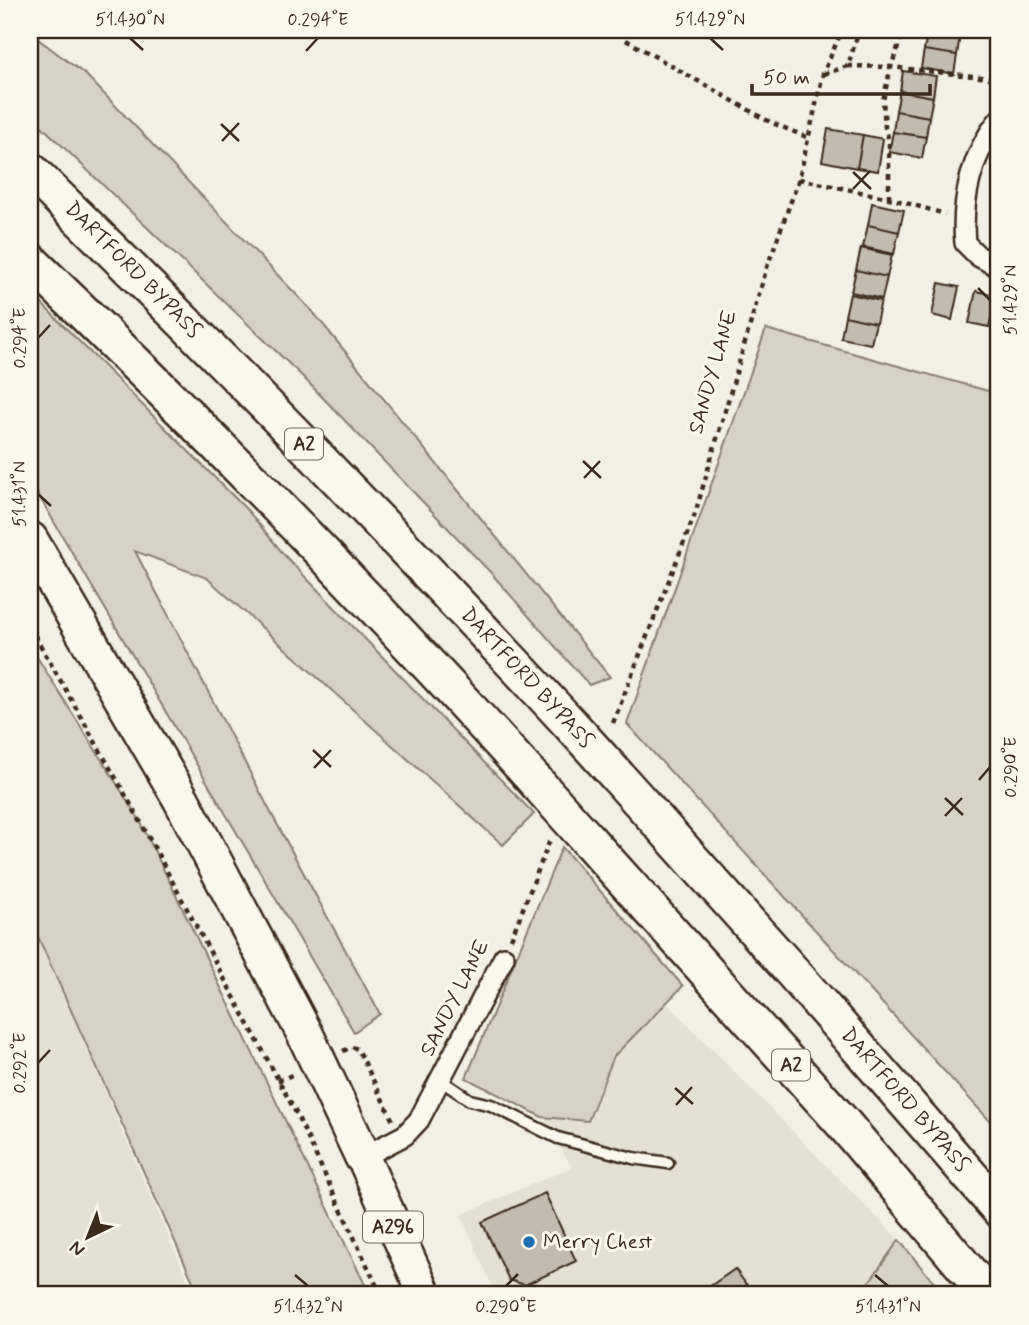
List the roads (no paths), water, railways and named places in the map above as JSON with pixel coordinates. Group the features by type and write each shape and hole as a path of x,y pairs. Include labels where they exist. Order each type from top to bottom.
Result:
{"highway":[{"name":"DARTFORD BYPASS","path":"30,170 174,310 454,600 618,777 789,968 999,1209"},
{"name":"A2","path":"30,261 432,666 843,1123 988,1295"},
{"path":"30,540 181,799 305,1034 363,1157"}],"main road":[{"name":"A296","path":"363,1157 425,1295"}],"street":[{"path":"999,120 987,135 976,157 963,219 965,243 978,256 999,267"},
{"name":"SANDY LANE","path":"363,1157 394,1142 422,1116 503,957"}],"lane":[{"path":"439,1079 470,1100 491,1105 558,1138 635,1158 668,1163"}],"place":[{"name":"Merry Chest","path":"529,1242"}]}
